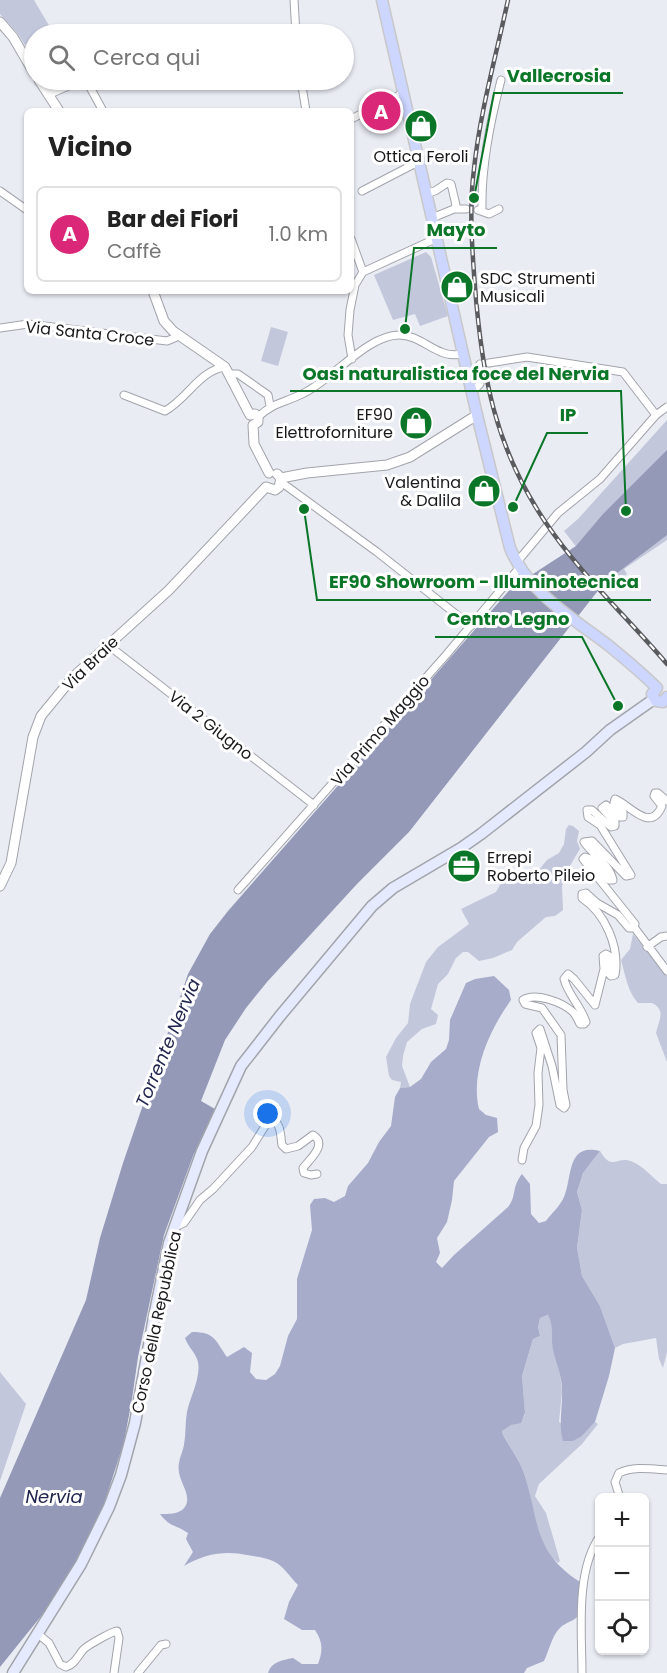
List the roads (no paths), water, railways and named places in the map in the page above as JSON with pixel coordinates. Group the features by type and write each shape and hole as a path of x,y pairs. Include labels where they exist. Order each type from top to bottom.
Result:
{"main road":[{"path":"382,0 505,532 519,566 547,598 637,669 658,693 660,702 667,698"},
{"name":"Corso della Repubblica","path":"13,1673 81,1564 122,1475 135,1423 166,1259 175,1227 202,1151 241,1066 372,906 393,888 461,848 502,818 658,693"}],"street":[{"path":"294,0 295,24"},
{"path":"0,22 24,55"},
{"path":"499,208 489,214 480,211 488,137 501,80"},
{"path":"45,90 56,108"},
{"path":"48,95 60,90"},
{"path":"90,90 101,108"},
{"path":"303,90 306,108"},
{"path":"354,118 404,93"},
{"path":"362,191 420,160"},
{"path":"427,193 435,192 447,183 452,184 456,205 454,209"},
{"path":"0,191 24,208"},
{"path":"432,218 454,209 466,209"},
{"path":"354,290 363,273 437,238"},
{"path":"354,248 363,273"},
{"path":"154,294 164,321 179,336 268,395 270,406"},
{"path":"352,359 348,335 353,294"},
{"name":"Via Santa Croce","path":"0,328 28,324 167,341 179,336"},
{"path":"254,419 270,406 304,394 385,337 409,336 447,354 463,354"},
{"path":"489,363 527,357 623,372 656,415"},
{"path":"472,392 480,382 478,368 480,364"},
{"path":"124,395 165,411 187,395 212,369 228,370"},
{"path":"228,370 254,419 254,444 269,473"},
{"name":"Via Primo Maggio","path":"238,890 471,626 558,513 600,478 656,415 667,407"},
{"path":"269,473 264,479 266,487 275,490 281,480 307,473 387,465 410,457 477,416"},
{"path":"269,473 278,474 281,480 471,626"},
{"name":"Via Braie","path":"0,886 11,863 33,737 41,716 73,677 169,590 266,487"},
{"name":"Via 2 Giugno","path":"108,645 314,805"},
{"path":"667,801 655,793 654,796 662,806 661,810 647,818 636,815 615,799 614,803 623,812 623,817 606,805 602,808 615,822 613,827 610,827 592,810 587,810 588,817 600,825 631,875 626,876 592,841 584,842 613,876 613,879 609,880 591,859 585,856 583,859 634,922 634,927 647,947 667,971"},
{"path":"522,1160 524,1148 536,1126 539,1105 538,1073 541,1053 536,1033 540,1029 552,1066 560,1106 564,1108 566,1105 563,1090 561,1035 542,1008 525,1004 523,1000 536,996 562,1005 573,1012 580,1024 584,1024 586,1022 583,1012 566,987 565,976 569,975 574,979 595,1005 604,969 604,954 609,956 609,975 615,975 617,963 613,945 600,913 582,898 583,892 618,915 628,927 634,927"},
{"path":"647,947 667,936"},
{"path":"175,1227 184,1223 200,1200 252,1148 270,1118 277,1123 281,1132 282,1145 286,1149 298,1146 313,1135 317,1137 319,1141 317,1151 303,1168 304,1173 317,1173"},
{"path":"619,1493 615,1482 619,1473 624,1470 667,1470"},
{"path":"582,1673 580,1640 586,1569 595,1545"},
{"path":"38,1634 49,1643 60,1664 66,1667 71,1666 88,1646 99,1642 112,1631 117,1631 119,1638 114,1673"},
{"path":"138,1673 160,1645 166,1644"}],"water":[{"name":"Nervia","path":"667,450 667,535 604,583 409,832 357,884 267,982 225,1040 201,1101 215,1109 193,1156 164,1235 138,1357 124,1442 104,1504 80,1557 42,1615 0,1667 0,1498 86,1300 100,1238 123,1163 188,974 210,934 228,911 520,578 533,574 576,546 603,514"}],"railway":[{"path":"508,0 480,126 472,198 475,287 487,381 503,439 514,467 546,523 589,578 667,664"}],"place":[{"name":"Bar dei Fiori","path":"381,111"},
{"name":"Ottica Feroli","path":"421,126"},
{"name":"Vallecrosia","path":"474,198"},
{"name":"SDC Strumenti Musicali","path":"457,287"},
{"name":"Mayto","path":"405,329"},
{"name":"EF90 Elettroforniture","path":"416,423"},
{"name":"Valentina & Dalila","path":"484,491"},
{"name":"IP","path":"513,507"},
{"name":"EF90 Showroom - Illuminotecnica","path":"304,509"},
{"name":"Oasi naturalistica foce del Nervia","path":"626,511"},
{"name":"Centro Legno","path":"618,706"},
{"name":"Errepi Roberto Pileio","path":"464,866"}],"water label":[{"name":"Torrente Nervia","path":"168,1043"}]}
